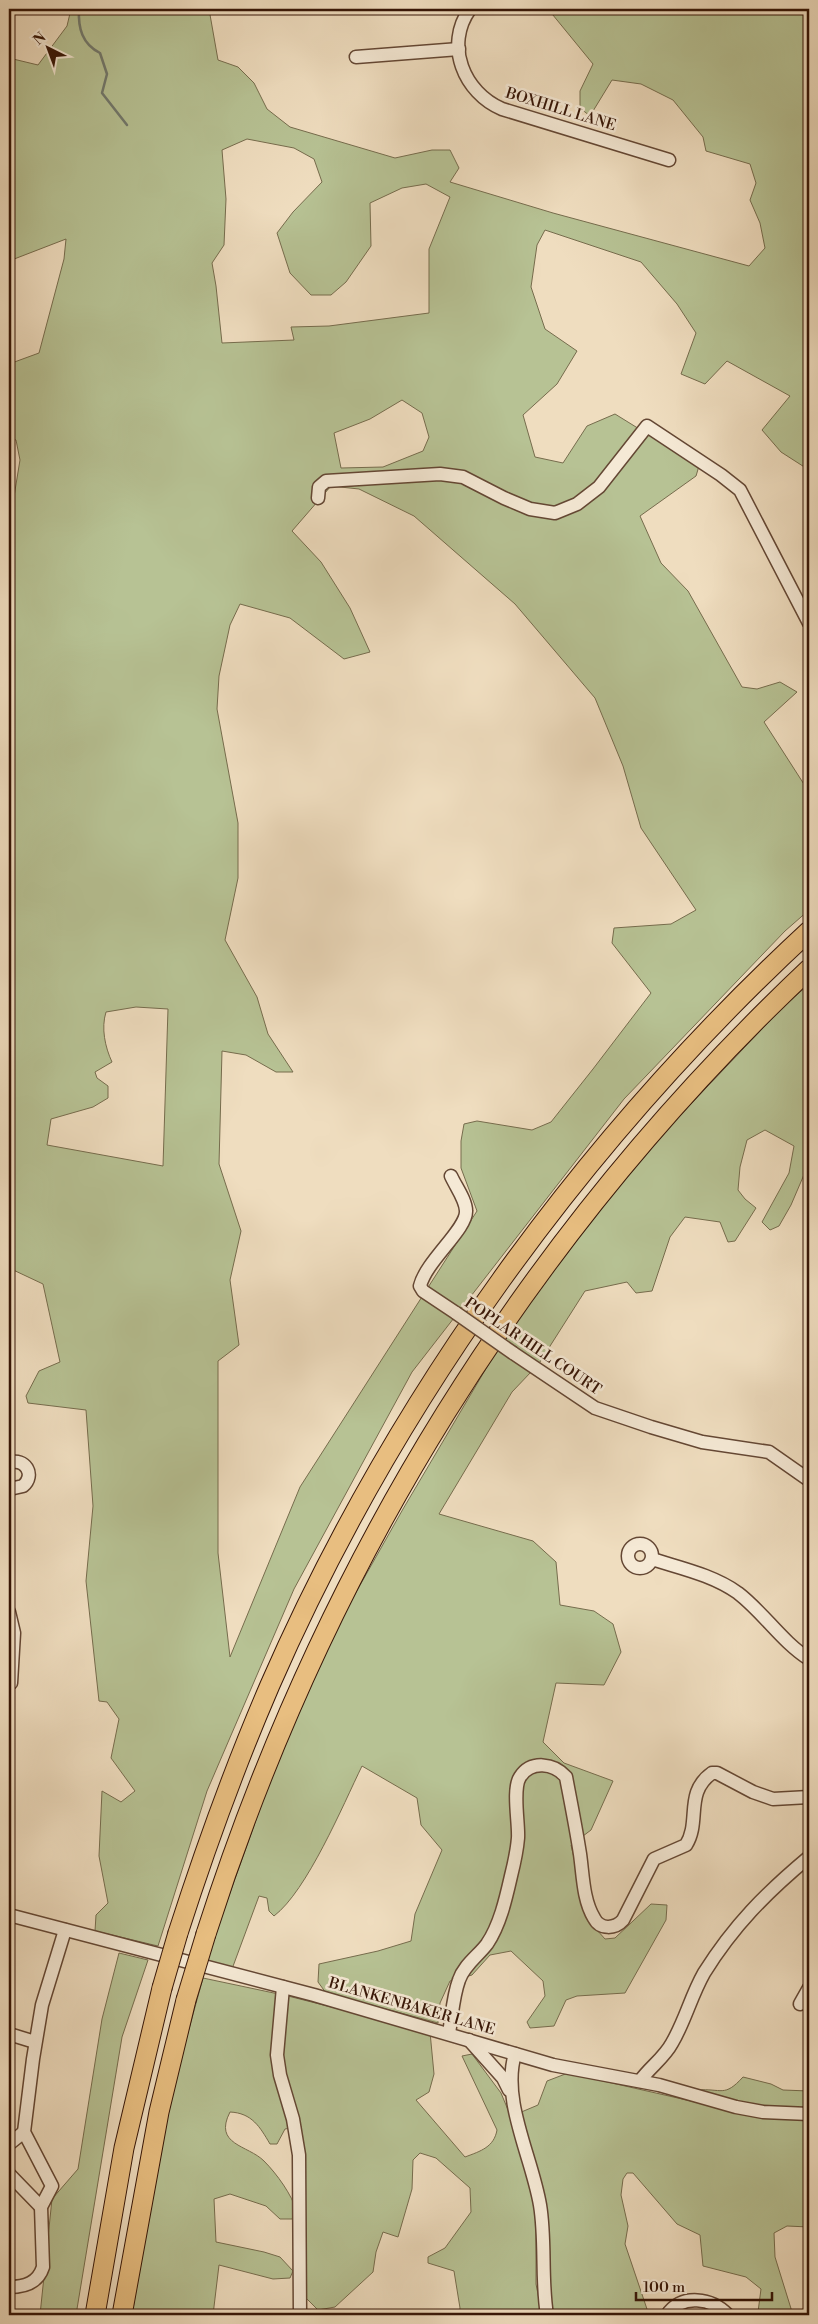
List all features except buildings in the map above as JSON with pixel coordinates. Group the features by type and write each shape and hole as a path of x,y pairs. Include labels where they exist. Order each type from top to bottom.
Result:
{"highway":[{"path":"95,2315 126,2140 162,1988 178,1933 227,1789 284,1654 353,1515 440,1371 528,1243 593,1161 692,1048 809,931"},
{"path":"122,2315 155,2130 186,2000 206,1934 254,1794 307,1669 350,1581 389,1507 468,1375 548,1260 641,1145 711,1067 809,969"}],"street":[{"name":"BOXHILL LANE","path":"470,9 462,24 459,36 460,64 468,81 480,96 493,105 669,160"},
{"path":"356,57 460,49"},
{"path":"318,498 319,487 326,481 440,474 463,477 530,509 555,513 577,504 599,487 647,426 721,475 740,490 809,623"},
{"name":"POPLAR HILL COURT","path":"451,1176 465,1206 465,1218 427,1268 420,1286 423,1291 594,1408 702,1442 769,1452 809,1480"},
{"path":"9,1463 22,1463 28,1470 29,1475 23,1486 14,1488 9,1486"},
{"path":"652,1559 695,1573 731,1589 758,1610 792,1645 809,1659"},
{"path":"9,1612 14,1633 11,1683"},
{"path":"449,2033 459,1980 469,1963 486,1945 495,1931 511,1875 518,1838 517,1782 527,1770 541,1765 548,1766 555,1768 566,1777 586,1896 598,1924 610,1927 617,1925 623,1920 654,1859 686,1845 692,1828 696,1790 712,1773 717,1772 753,1792 773,1799 809,1797"},
{"path":"640,2081 672,2044 696,1987 731,1934 750,1910 773,1887 809,1857"},
{"name":"BLANKENBAKER LANE","path":"9,1915 283,1987 580,2071 640,2081 762,2112 809,2114"},
{"path":"9,2287 33,2282 41,2274 43,2267 41,2207 52,2186 24,2132 35,2042 48,1984 65,1930"},
{"path":"283,1987 277,2055 280,2075 293,2119 299,2156 300,2315"},
{"path":"800,2004 809,1988"},
{"path":"9,2034 35,2042"},
{"path":"468,2039 502,2078 510,2093 540,2206 547,2315"},
{"path":"510,2093 511,2066 515,2054"},
{"path":"9,2144 24,2132"},
{"path":"9,2174 41,2207"},
{"path":"667,2315 681,2303 696,2300 717,2304 728,2315"}],"green space":[{"path":"71,9 209,9 218,60 238,67 254,83 267,109 290,127 395,158 432,150 450,150 459,168 450,182 553,213 749,266 765,248 760,223 750,200 756,183 750,164 706,151 703,137 673,100 641,84 612,80 590,116 580,108 580,91 593,64 548,9 809,9 809,470 781,452 762,430 790,396 727,361 705,384 681,374 696,333 677,304 641,262 545,230 537,245 531,287 545,329 577,351 557,384 523,415 535,457 563,463 587,426 615,414 699,466 696,476 640,516 661,563 688,591 742,687 757,689 780,682 797,692 764,722 809,792 809,910 785,931 624,1099 412,1372 294,1589 207,1791 158,1946 95,1931 96,1915 108,1903 99,1856 102,1791 121,1802 135,1791 111,1758 119,1719 107,1702 99,1701 86,1581 93,1506 86,1410 28,1403 26,1396 39,1371 60,1362 43,1284 9,1268 9,919 12,914 9,896 9,673 13,660 9,632 9,527 20,460 16,440 9,437 9,364 39,353 64,259 66,239 9,261 9,58 38,65 67,26","holes":["247,139 294,148 314,159 322,182 293,212 277,233 290,273 311,295 331,295 346,282 371,246 370,203 402,188 426,184 450,197 429,249 429,313 329,326 291,327 294,340 222,343 212,263 224,245 226,199 222,150","402,400 422,413 429,437 423,451 383,467 341,468 334,433 370,419","331,486 359,489 414,516 515,604 595,698 623,766 641,828 696,910 671,924 614,928 612,943 651,993 551,1122 532,1130 477,1121 464,1124 461,1141 461,1168 477,1211 300,1487 230,1657 218,1553 218,1361 239,1345 230,1280 241,1231 219,1164 222,1051 246,1055 276,1072 293,1072 268,1034 257,997 225,940 238,878 238,823 217,709 219,676 230,625 240,604 290,618 344,659 370,652 350,608 321,562 292,531","136,1007 168,1009 163,1166 47,1145 51,1119 93,1107 108,1098 108,1086 97,1078 95,1072 112,1062 104,1037 106,1012"]},
{"path":"809,984 809,1163 791,1205 779,1226 770,1230 762,1222 789,1173 794,1146 765,1130 747,1140 740,1167 738,1190 756,1208 735,1241 728,1242 720,1222 685,1217 670,1237 652,1291 636,1293 627,1282 585,1291 538,1365 501,1340 634,1164 780,1010"},
{"path":"497,1350 531,1372 512,1392 439,1514 533,1541 556,1562 560,1605 594,1611 613,1624 621,1652 604,1685 556,1683 543,1742 564,1763 613,1781 591,1830 571,1845 589,1921 605,1939 615,1938 651,1904 667,1905 666,1920 625,1993 577,1996 566,2000 554,2026 530,2028 527,2022 545,1996 543,1981 511,1951 490,1955 472,1975 450,1981 440,2003 438,2023 326,1993 318,1982 319,1964 378,1951 411,1941 415,1914 442,1850 421,1825 417,1798 362,1766 335,1824 299,1888 274,1916 269,1911 267,1898 259,1896 232,1969 206,1960 283,1744 328,1642 403,1509"},
{"path":"119,1953 148,1960 122,2037 76,2315 40,2315 52,2199 78,2169 102,2019"},
{"path":"203,1978 288,1996 430,2032 434,2074 429,2092 416,2100 465,2157 486,2148 493,2141 497,2130 462,2056 472,2054 501,2093 520,2139 536,2208 536,2284 542,2315 459,2315 460,2308 454,2271 428,2263 428,2257 445,2248 471,2212 470,2188 436,2158 420,2153 413,2160 412,2189 398,2237 383,2232 376,2252 373,2272 335,2307 318,2310 304,2296 305,2198 301,2126 285,2129 277,2144 270,2144 259,2127 250,2118 230,2112 226,2123 226,2131 229,2138 269,2166 288,2192 297,2212 292,2219 280,2219 266,2206 230,2194 214,2199 216,2242 280,2257 293,2271 290,2278 273,2279 219,2265 213,2315 132,2315 165,2116"},
{"path":"568,2073 726,2109 809,2119 809,2227 787,2226 774,2233 775,2257 793,2315 754,2315 758,2312 761,2289 746,2277 703,2266 700,2235 677,2224 633,2173 627,2173 623,2179 621,2195 628,2226 625,2244 649,2315 551,2315 546,2240 519,2113 538,2105 547,2081"},
{"path":"743,2077 771,2084 783,2090 809,2091 809,2110 753,2107 697,2090 727,2090 737,2084"}],"waterway":[{"path":"79,9 79,23 82,35 89,45 100,53 107,74 102,93 127,125"}]}
